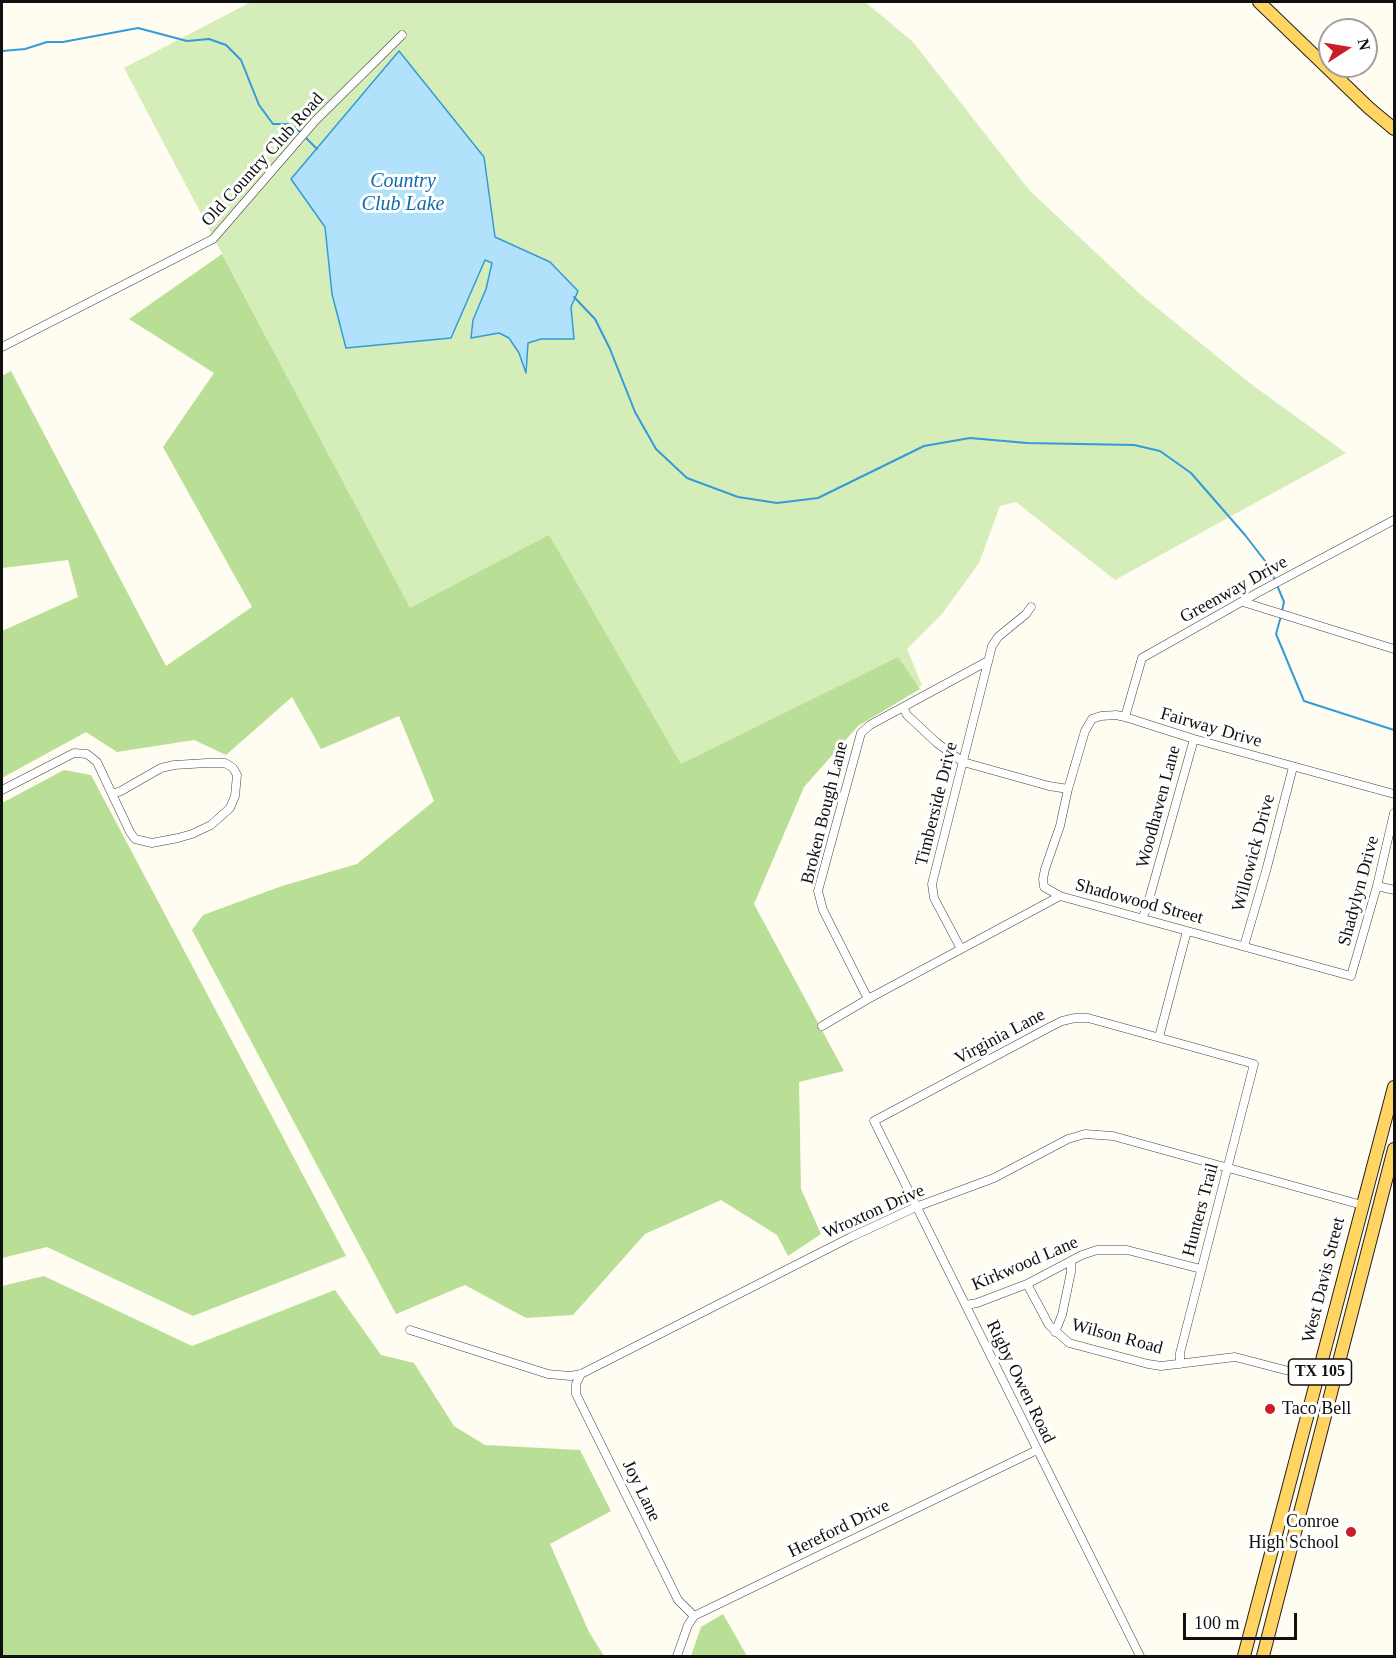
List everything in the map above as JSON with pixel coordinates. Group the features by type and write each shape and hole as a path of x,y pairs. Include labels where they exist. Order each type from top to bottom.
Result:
{"main road":[{"path":"1259,2 1369,108 1395,129"},
{"name":"West Davis Street","path":"1244,1656 1395,1087"},
{"name":"West Davis Street","path":"1263,1656 1395,1149"},
{"path":"1366,1260 1364,1245 1384,1167 1383,1158 1377,1153"},
{"path":"1273,1617 1270,1606 1285,1544 1282,1537 1277,1534"}],"street":[{"name":"Old Country Club Road","path":"2,347 213,239 306,131 402,35"},
{"name":"Greenway Drive","path":"1125,717 1142,658 1257,593 1395,520"},
{"path":"1243,602 1395,649"},
{"name":"Timberside Drive","path":"961,949 934,898 932,884 992,646 998,637 1026,614 1031,607"},
{"name":"Broken Bough Lane","path":"868,999 823,910 818,891 861,733 870,725 988,661"},
{"path":"903,707 907,715 963,762 1049,786 1068,789 1060,826 1043,879 1044,887 1060,896"},
{"name":"Fairway Drive","path":"1068,789 1085,731 1092,719 1116,715 1194,739 1395,794"},
{"name":"Woodhaven Lane","path":"1142,918 1194,739"},
{"path":"2,790 74,753 87,754 97,762 112,794 130,832 135,839 152,843 192,834 217,820 230,808 235,796 237,775 233,768 225,763 174,765 161,768 112,794"},
{"name":"Willowick Drive","path":"1244,946 1293,767"},
{"name":"Shadylyn Drive","path":"1351,976 1395,813"},
{"path":"1377,886 1395,890"},
{"name":"Shadowood Street","path":"822,1026 1060,896 1351,976"},
{"path":"1160,1037 1187,931"},
{"name":"Virginia Lane","path":"874,1121 1062,1021 1074,1018 1088,1018 1254,1064"},
{"name":"Hunters Trail","path":"1180,1364 1180,1353 1254,1064"},
{"name":"Rigby Owen Road","path":"874,1121 1140,1656"},
{"name":"Wroxton Drive","path":"410,1330 548,1374 570,1376 581,1374 851,1237 916,1208 994,1178 1068,1139 1085,1134 1113,1136 1362,1205"},
{"name":"Kirkwood Lane","path":"966,1305 1027,1284 1071,1260 1097,1250 1127,1250 1201,1269"},
{"path":"1055,1332 1062,1315 1071,1272 1071,1260"},
{"name":"Wilson Road","path":"1027,1284 1048,1325 1069,1343 1161,1366 1235,1357 1333,1384"},
{"name":"Joy Lane","path":"581,1374 576,1383 576,1394 678,1600 694,1616"},
{"name":"Hereford Drive","path":"694,1616 1037,1450"},
{"path":"677,1656 688,1625 694,1616"}],"green space":[{"path":"251,2 865,2 913,42 1030,191 1141,295 1251,384 1346,453 1115,580 1016,502 1000,506 979,563 942,614 907,649 922,685 691,811 410,609 124,68"},
{"path":"222,254 410,608 549,535 681,764 898,657 920,689 858,726 804,787 754,904 844,1071 799,1082 801,1189 821,1234 788,1256 777,1235 721,1200 645,1234 573,1315 526,1318 465,1285 396,1314 192,930 203,915 282,886 357,864 434,801 399,716 321,749 292,697 226,755 194,740 117,752 86,732 2,778 2,631 78,597 68,560 2,568 2,376 11,371 166,666 252,607 163,447 214,373 129,319"},
{"path":"64,770 91,775 346,1256 193,1316 47,1247 2,1258 2,803"},
{"path":"44,1276 192,1346 335,1290 381,1355 414,1363 454,1426 485,1445 580,1450 611,1511 550,1544 589,1632 604,1656 2,1656 2,1286"},
{"path":"723,1614 747,1656 691,1656 701,1627"}],"water":[{"name":"Country Club Lake","path":"399,51 484,157 495,237 550,262 578,291 571,307 574,339 541,339 528,343 526,373 519,353 509,338 499,333 471,338 473,320 486,289 492,263 485,260 451,338 346,348 332,294 325,227 291,179"}],"waterway":[{"path":"2,51 25,49 47,42 63,42 138,28 187,41 209,39 226,45 241,60 259,105 273,124 288,124 296,128 317,149"},
{"path":"574,297 595,319 610,349 635,412 656,449 687,478 738,497 777,503 818,498 924,446 970,438 1027,443 1134,445 1160,451 1191,473 1245,535 1269,566 1275,580"},
{"path":"1277,585 1284,602 1282,611"},
{"path":"1281,616 1276,634 1304,701 1394,730"}],"place":[{"name":"Taco Bell","path":"1270,1409"},
{"name":"Conroe High School","path":"1351,1532"}]}
